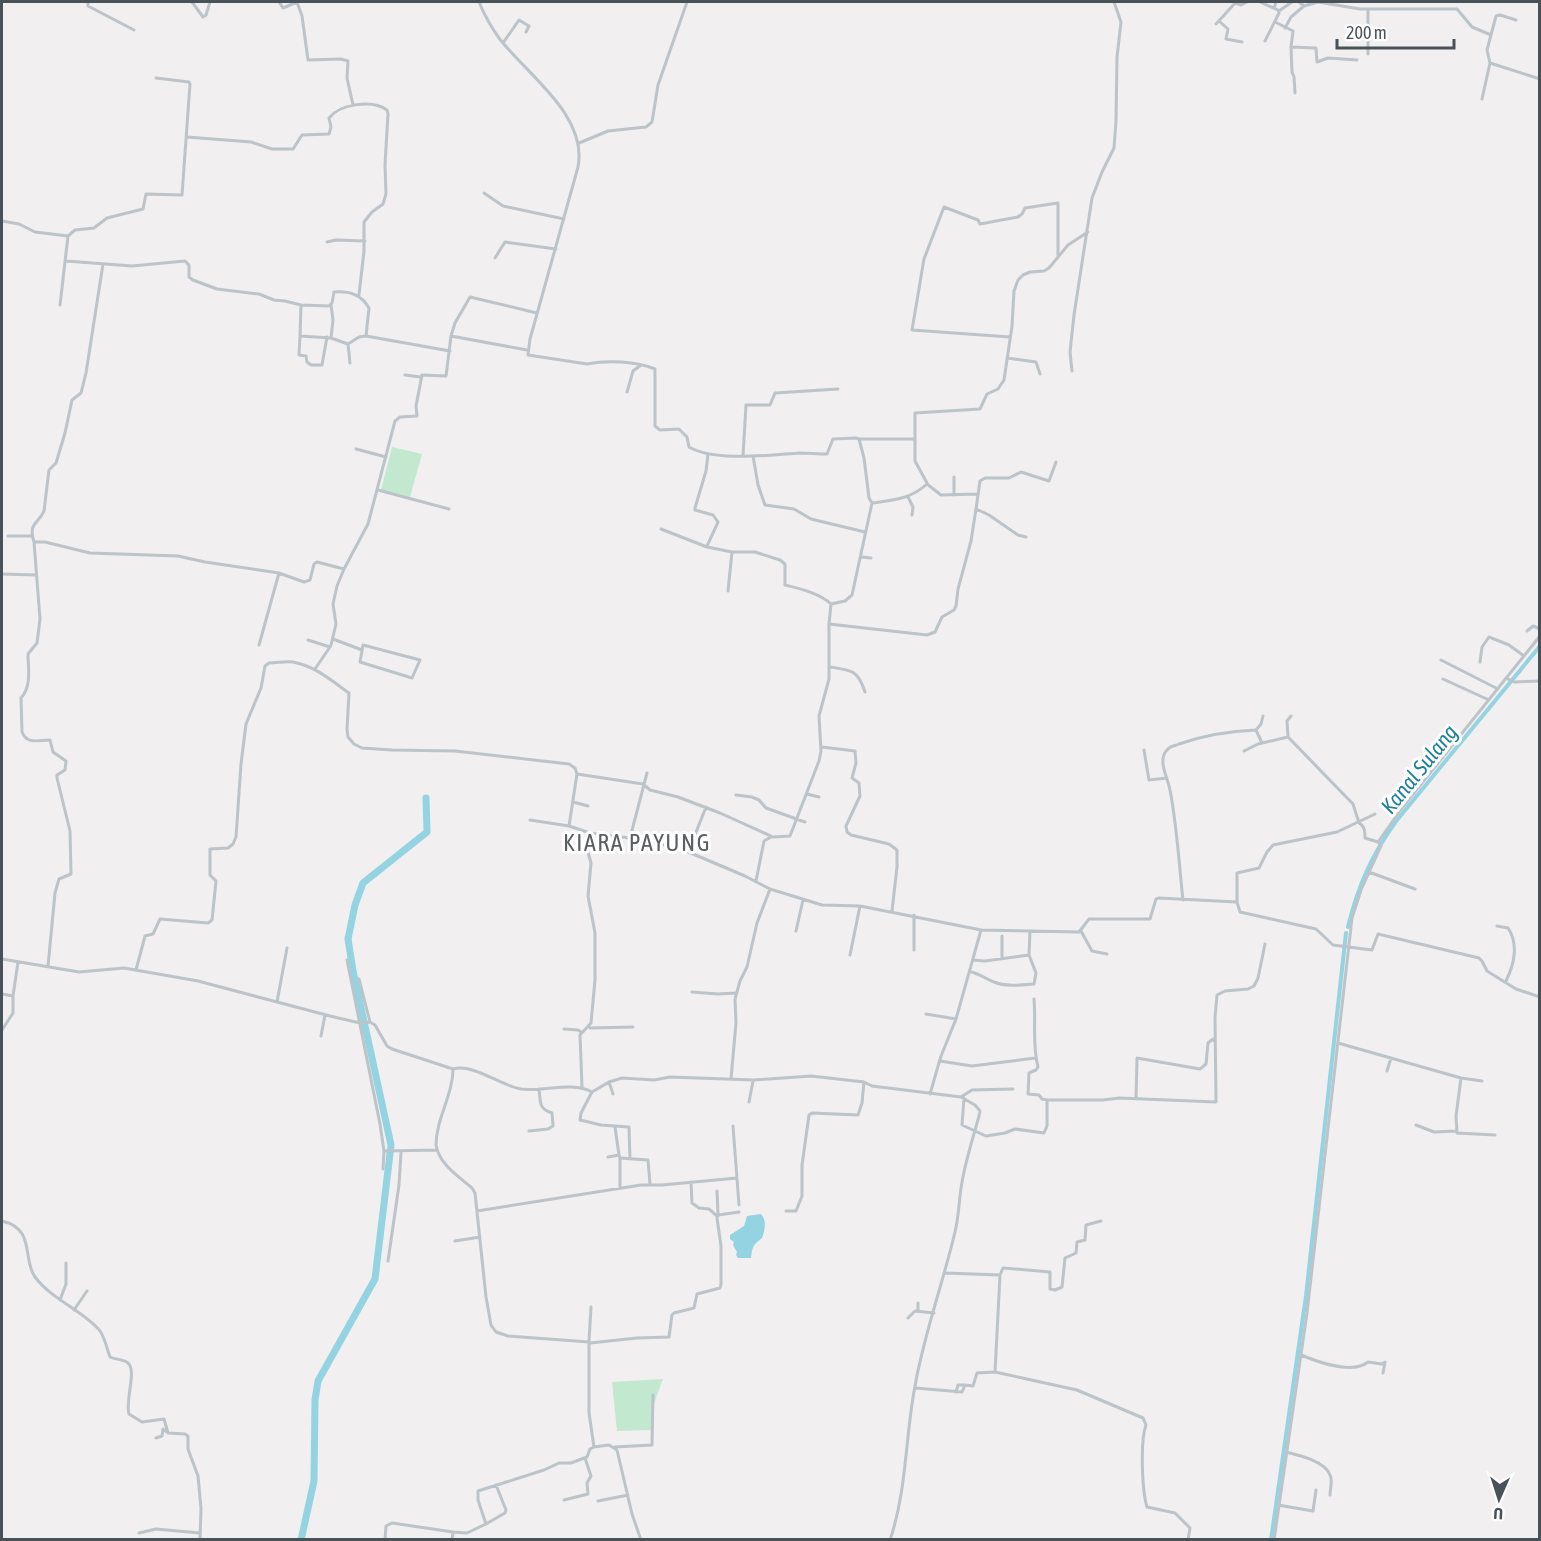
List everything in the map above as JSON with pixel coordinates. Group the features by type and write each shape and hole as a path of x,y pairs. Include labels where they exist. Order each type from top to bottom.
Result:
{"street":[{"path":"88,2 88,6 134,30"},
{"path":"192,2 203,16 206,15 210,2"},
{"path":"279,2 282,8 297,2 302,16 308,60 348,61 347,78 353,105"},
{"path":"479,2 485,16 504,43 552,95 574,130 579,143 579,163 527,350 529,356 587,364 640,365 656,370 655,426 660,430 679,429 687,437 688,447 699,453 743,456 827,454 833,439 914,439"},
{"path":"579,143 608,131 646,127 652,122 658,85 687,2"},
{"path":"1072,372 1070,352 1074,315 1095,189 1114,148 1120,30 1119,15 1114,2"},
{"path":"1242,42 1226,39 1228,28 1218,23 1235,2 1239,6 1247,2"},
{"path":"1260,2 1279,11"},
{"path":"1274,8 1276,2"},
{"path":"1265,41 1279,11 1292,2"},
{"path":"1284,27 1302,4 1318,2 1368,9 1457,9 1472,27 1491,35"},
{"path":"1350,7 1352,2"},
{"path":"1368,9 1368,54"},
{"path":"1482,99 1490,63 1487,50 1497,16 1516,20"},
{"path":"504,43 519,20 529,26 526,32"},
{"path":"1275,23 1293,32 1291,46 1295,93"},
{"path":"1291,46 1316,48 1318,62 1328,58 1357,60"},
{"path":"1490,63 1539,79"},
{"path":"60,305 68,236 75,230 94,228 108,218 143,209 146,194 181,196 190,83 156,78"},
{"path":"187,137 251,142 272,149 293,149 302,135 328,134 331,127 330,116 338,109 353,105 383,107 388,114 385,165 387,194 383,204 364,222 359,296"},
{"path":"483,193 503,206 564,219"},
{"path":"1010,337 912,330 924,259 944,207 978,220 980,224 1018,217 1027,208 1058,203 1058,255"},
{"path":"2,220 19,224 35,232 68,236"},
{"path":"978,494 941,495 927,484 915,461 916,412 980,409 987,394 1002,384 1010,337 1014,291 1018,280 1030,272 1044,271 1049,268 1068,244 1089,232"},
{"path":"327,242 364,241"},
{"path":"495,258 505,242 556,249"},
{"path":"66,261 132,266 185,261 189,265 189,277 217,290 259,294 301,306 331,305"},
{"path":"48,966 59,879 71,874 70,837 57,778 57,775 65,770 66,761 53,752 50,740 33,742 22,732 21,698 25,693 30,669 28,654 37,644 39,634 40,611 32,525 40,519 44,511 49,470 56,463 72,400 81,393 103,264"},
{"path":"405,375 446,376 455,323 472,291"},
{"path":"301,306 299,354 306,356 307,362 311,365 322,365 333,318 331,305 334,292 359,296 369,308 366,336"},
{"path":"470,297 538,313"},
{"path":"300,336 329,338 348,344"},
{"path":"348,344 359,336 366,336 450,351"},
{"path":"452,336 527,350"},
{"path":"348,344 350,363"},
{"path":"1007,358 1036,362 1040,374"},
{"path":"627,392 633,371 640,365"},
{"path":"315,669 330,647 336,624 333,604 344,569 368,524 395,421 400,417 417,416 421,377"},
{"path":"743,456 746,405 770,405 775,393 838,389"},
{"path":"661,529 707,547 732,552 755,552 780,560 785,564 785,585 822,597 831,604 845,601 852,595 872,503 869,498 859,439"},
{"path":"356,449 386,457"},
{"path":"707,547 718,522 713,515 695,508 706,471 708,454"},
{"path":"753,456 758,485 765,505 794,509 811,519 865,532"},
{"path":"829,622 927,635 935,632 942,617 954,610 956,606 958,589 967,562 980,480 982,478 1009,478 1021,472 1049,481 1056,462"},
{"path":"954,477 954,495"},
{"path":"872,503 908,497 927,484"},
{"path":"377,490 449,509"},
{"path":"908,497 913,507 912,515"},
{"path":"976,509 1018,535 1026,537"},
{"path":"8,536 32,536"},
{"path":"34,542 45,542 90,553 178,556 279,573 304,582 310,580 316,562 344,569"},
{"path":"728,591 732,552"},
{"path":"860,558 871,558"},
{"path":"259,645 279,573"},
{"path":"2,574 36,575"},
{"path":"756,881 764,841 766,838 790,836 819,761 821,747 819,716 830,667 831,604"},
{"path":"1527,631 1533,626 1539,629"},
{"path":"1274,1539 1307,1313 1354,909 1380,849 1379,843 1402,808 1539,636"},
{"path":"1480,662 1482,647 1489,637 1509,645 1524,656"},
{"path":"332,639 362,650"},
{"path":"308,640 330,647"},
{"path":"363,645 420,660 412,678 360,662 362,650 363,645"},
{"path":"1441,660 1498,689"},
{"path":"136,970 145,936 153,934 160,920 208,922 212,920 216,881 209,872 210,849 228,848 234,843 246,724 261,688 266,663 291,662 315,669 349,693 348,737 362,748 455,751 573,766 577,774 569,826"},
{"path":"830,667 849,670 857,675 865,692"},
{"path":"1507,678 1514,682 1539,681"},
{"path":"1443,679 1489,700"},
{"path":"1183,900 1175,819 1163,759 1166,751 1170,747 1194,739 1226,732 1256,729 1261,724 1263,716"},
{"path":"1291,716 1287,721 1288,737 1353,804 1359,823 1366,833 1365,838 1379,843"},
{"path":"1256,729 1262,743"},
{"path":"1244,751 1262,743 1288,737"},
{"path":"821,747 855,751 856,763 852,778 859,783 860,796 846,826 847,831 850,834 889,844 897,850 892,911"},
{"path":"1144,750 1149,781 1167,778"},
{"path":"630,838 647,773"},
{"path":"577,774 643,784 650,790 706,807 773,837"},
{"path":"806,794 819,797"},
{"path":"736,795 752,796 766,808 806,822"},
{"path":"572,802 588,806"},
{"path":"689,851 706,807"},
{"path":"1375,814 1337,832 1273,845 1259,868 1237,873 1237,902 1241,913 1316,929 1332,944 1342,946 1372,950 1378,934 1479,958 1487,971 1516,989 1539,997"},
{"path":"530,820 689,851 770,889 822,905 860,906 1002,933 1081,932 1092,951 1107,954"},
{"path":"588,1028 591,1023 596,963 595,933 588,896 591,863 587,849 590,833"},
{"path":"1369,872 1415,889"},
{"path":"731,1079 736,993 747,967 757,923 770,889"},
{"path":"1081,932 1088,920 1149,919 1152,917 1158,898 1237,902"},
{"path":"796,931 803,900"},
{"path":"850,955 860,906"},
{"path":"914,915 914,950"},
{"path":"1497,926 1508,928 1512,937 1514,959 1506,982"},
{"path":"930,1094 956,1019 981,930"},
{"path":"970,971 996,983 1019,986 1035,984 1036,973 1029,955 1030,931"},
{"path":"1002,933 1002,958"},
{"path":"1034,999 1035,1058 1038,1069 1029,1073 1027,1093 1039,1095 1042,1099 1047,1100 1136,1099 1216,1102 1215,1001 1217,995 1225,991 1248,989 1254,986 1265,944"},
{"path":"276,1002 287,948"},
{"path":"973,960 985,961 1029,955"},
{"path":"2,959 79,972 116,968 198,981 325,1015 361,1023 370,1022 375,1025 387,1046 453,1069 465,1068 520,1089 582,1087 592,1092"},
{"path":"348,960 385,1151 383,1169"},
{"path":"2,1030 13,1013 18,962"},
{"path":"359,979 370,1022"},
{"path":"692,992 736,993"},
{"path":"2,994 13,996"},
{"path":"926,1014 956,1019"},
{"path":"321,1036 325,1015"},
{"path":"581,1032 588,1028 633,1027"},
{"path":"564,1029 576,1029 581,1032"},
{"path":"581,1032 582,1087"},
{"path":"1136,1099 1137,1058 1200,1069 1206,1064 1208,1044 1213,1039 1216,1043"},
{"path":"1338,1043 1461,1078 1482,1081"},
{"path":"940,1061 972,1066 1035,1058"},
{"path":"1387,1071 1391,1058"},
{"path":"453,1069 437,1134 437,1150 451,1171 474,1190 486,1297 491,1325 496,1332 524,1338 589,1342 669,1337 674,1313 694,1308 697,1294 720,1288 721,1246 718,1235 717,1191"},
{"path":"630,1159 629,1127 580,1120 581,1113 592,1092 609,1082 622,1078 753,1080 811,1076 963,1097 980,1111 962,1184 956,1228 914,1388 902,1493 890,1539"},
{"path":"1456,1131 1461,1078"},
{"path":"749,1102 753,1080"},
{"path":"609,1082 613,1094"},
{"path":"786,1211 796,1211 802,1196 802,1165 809,1115 812,1113 858,1115 864,1082"},
{"path":"529,1131 548,1129 553,1126 552,1113 541,1106 539,1089"},
{"path":"963,1097 972,1090 1013,1089"},
{"path":"963,1097 962,1125 986,1136 1015,1129 1044,1133 1047,1126 1047,1100"},
{"path":"1416,1125 1434,1132 1456,1131 1495,1135"},
{"path":"615,1126 620,1188"},
{"path":"733,1126 739,1205"},
{"path":"385,1151 437,1150"},
{"path":"388,1261 399,1187 400,1152"},
{"path":"608,1157 619,1156 648,1161 650,1184"},
{"path":"477,1211 650,1184 662,1185 737,1178"},
{"path":"691,1182 692,1203 699,1208 709,1209 718,1216 739,1212"},
{"path":"2,1221 13,1225 22,1235 27,1244 34,1275 60,1300 100,1332 110,1357 125,1360 130,1366 132,1374 127,1398 129,1414 142,1422 164,1419 167,1432"},
{"path":"995,1372 1000,1275 1003,1268 1050,1272 1050,1289 1055,1290 1062,1287 1065,1258 1076,1253 1077,1242 1085,1240 1086,1226 1101,1221"},
{"path":"455,1241 480,1237"},
{"path":"60,1300 67,1279 66,1263"},
{"path":"945,1272 1000,1275"},
{"path":"74,1310 87,1291"},
{"path":"918,1303 918,1311"},
{"path":"591,1307 590,1413 594,1447"},
{"path":"908,1318 918,1311 934,1313"},
{"path":"1301,1355 1324,1364 1351,1368 1363,1366 1368,1362 1382,1364 1385,1362 1383,1373"},
{"path":"956,1392 958,1385 973,1386 979,1371 995,1372 1077,1390 1143,1418 1146,1422 1142,1449 1147,1508 1175,1513 1190,1529 1188,1539"},
{"path":"914,1388 963,1392 965,1386"},
{"path":"486,1524 477,1493 480,1490 559,1463 571,1464 585,1458 590,1449 594,1447 652,1445 653,1395"},
{"path":"156,1438 162,1436 163,1429 167,1432 188,1436 188,1449 198,1476 200,1539"},
{"path":"615,1447 619,1454 641,1539"},
{"path":"1286,1452 1316,1463 1327,1470 1331,1475 1330,1495"},
{"path":"564,1500 588,1494 587,1484 591,1476 585,1458"},
{"path":"385,1539 386,1527 392,1523 467,1533 486,1524 505,1513 496,1485"},
{"path":"1278,1505 1313,1511 1316,1490"},
{"path":"598,1502 628,1495"},
{"path":"139,1533 156,1529 200,1533"},
{"path":"452,1539 453,1532"}],"green space":[{"path":"392,447 422,454 410,497 381,490"},
{"path":"663,1379 653,1406 653,1430 617,1431 612,1382"}],"water":[{"path":"761,1214 765,1226 762,1238 754,1247 751,1258 738,1258 730,1235 744,1226 747,1216"}],"waterway":[{"name":"Kanal Sulang","path":"1348,927 1367,871 1388,833 1540,646"},
{"path":"301,1540 314,1481 315,1400 318,1381 375,1279 391,1145 348,939 355,905 363,883 427,832 426,798"},
{"path":"1271,1540 1306,1296 1346,933"}],"district":[{"name":"KIARA PAYUNG","path":"637,843"}]}
